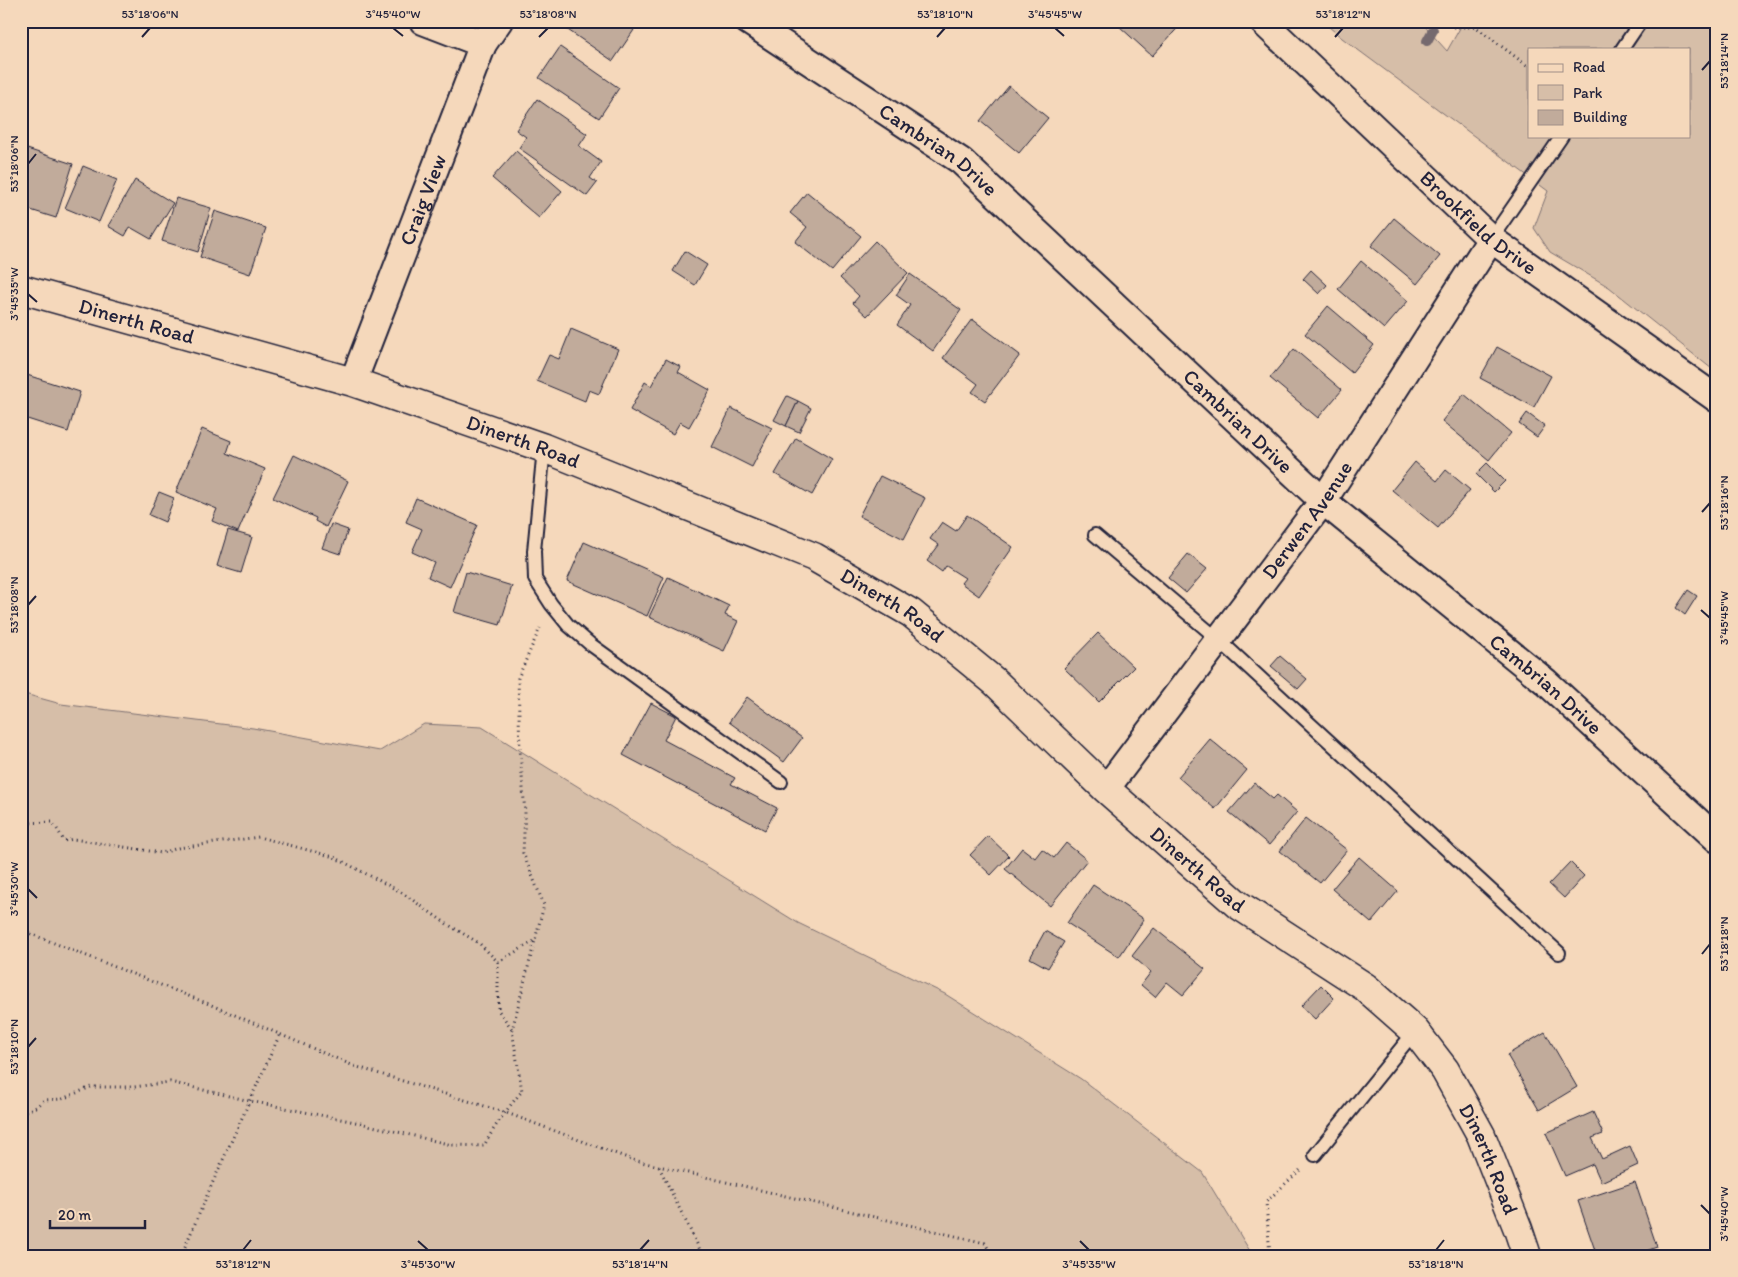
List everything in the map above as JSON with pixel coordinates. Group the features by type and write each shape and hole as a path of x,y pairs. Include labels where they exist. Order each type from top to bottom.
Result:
{"street":[{"path":"423,21 483,44"},
{"name":"Craig View","path":"353,382 483,44 499,21"},
{"name":"Cambrian Drive","path":"748,21 961,161 1323,501 1546,682 1717,839"},
{"name":"Brookfield Drive","path":"1262,21 1491,239 1717,399"},
{"name":"Derwen Avenue","path":"1106,789 1323,501 1491,239"},
{"name":"Dinerth Road","path":"21,289 353,382 544,448 814,558 911,613 995,682 1106,789 1237,904 1366,986 1415,1031 1446,1070 1481,1135 1527,1256"}],"lane":[{"path":"1623,48 1641,21"},
{"path":"1491,239 1561,138"},
{"path":"544,448 534,560 535,579 551,604 568,625 590,644 781,782"},
{"path":"1095,535 1219,640 1559,953"},
{"path":"1315,1155 1415,1031"}],"path":[{"path":"1446,21 1451,27 1476,27 1528,66"},
{"path":"21,1113 36,1107 44,1100 62,1099 91,1087 134,1087 170,1082 452,1145 484,1146 492,1129 522,1091 512,1030 544,906 524,853 525,812 520,751 518,678 551,604"},
{"path":"21,823 54,822 64,841 73,839 162,853 178,848 259,837 334,856 401,892 447,924 479,943 498,962 498,1010 512,1030"},
{"path":"21,930 209,1004 354,1066 504,1112 633,1160 985,1243 992,1256"},
{"path":"498,962 536,940"},
{"path":"181,1256 280,1034"},
{"path":"1270,1256 1266,1202 1315,1155"},
{"path":"659,1166 702,1256"}],"green space":[{"path":"1322,21 1420,21 1447,51 1464,21 1717,21 1717,373 1609,287 1550,252 1534,228 1548,191 1342,38"},
{"path":"21,693 61,704 253,728 380,751 424,724 482,727 798,923 945,994 1081,1079 1202,1172 1253,1256 21,1256"}],"building":[{"path":"566,21 621,21 634,30 613,61 562,26"},
{"path":"1124,21 1184,21 1152,56 1119,26"},
{"path":"560,47 619,88 599,118 539,78"},
{"path":"1009,86 1048,118 1019,153 980,121"},
{"path":"537,99 587,134 579,146 601,162 590,178 597,183 587,196 519,148 526,137 516,130"},
{"path":"21,147 73,164 56,218 21,207"},
{"path":"516,151 562,191 539,218 492,178"},
{"path":"83,166 117,180 99,222 65,208"},
{"path":"135,180 173,203 151,239 130,227 125,236 108,226"},
{"path":"807,192 861,236 832,271 795,242 807,227 790,213"},
{"path":"176,198 211,208 198,252 162,241"},
{"path":"215,211 266,228 250,274 200,257"},
{"path":"1394,218 1440,256 1417,284 1371,246"},
{"path":"875,241 908,273 867,316 853,303 859,296 840,278"},
{"path":"685,251 707,265 695,285 673,271"},
{"path":"1361,261 1408,301 1384,329 1338,289"},
{"path":"1311,270 1327,285 1319,294 1303,279"},
{"path":"910,274 961,310 933,351 897,325 910,305 896,295"},
{"path":"1328,306 1374,345 1352,373 1305,334"},
{"path":"972,319 1020,355 985,401 972,392 978,384 943,358"},
{"path":"571,329 618,349 599,394 589,390 585,401 537,381 549,355 559,359"},
{"path":"1497,347 1551,376 1534,407 1480,378"},
{"path":"1294,349 1342,390 1318,418 1270,378"},
{"path":"666,359 681,367 678,372 710,390 689,427 680,422 673,434 630,410 645,382 651,386"},
{"path":"27,375 80,392 68,432 21,417 21,393"},
{"path":"1464,394 1511,433 1489,460 1442,421"},
{"path":"787,396 798,401 786,426 774,420"},
{"path":"798,401 811,408 799,432 786,426"},
{"path":"731,408 772,428 752,467 712,447"},
{"path":"1527,413 1545,426 1537,437 1519,424"},
{"path":"202,429 231,441 227,453 265,469 238,532 212,521 217,509 176,492"},
{"path":"796,438 832,459 812,495 775,474"},
{"path":"294,455 348,481 326,527 315,521 316,518 273,498"},
{"path":"1415,462 1437,481 1446,470 1470,490 1438,528 1392,490"},
{"path":"1487,463 1505,481 1494,492 1476,474"},
{"path":"880,476 925,498 904,539 859,516"},
{"path":"159,492 174,498 165,522 149,515"},
{"path":"416,498 477,525 450,587 428,577 434,562 412,552 422,529 406,522"},
{"path":"967,515 1013,547 979,596 961,583 965,578 946,566 942,572 927,561 939,545 930,539 942,522 956,531"},
{"path":"331,524 348,530 340,554 322,548"},
{"path":"228,530 252,537 241,573 217,566"},
{"path":"584,542 664,577 647,616 567,581"},
{"path":"1188,554 1207,569 1186,593 1168,578"},
{"path":"466,572 512,586 500,625 454,612"},
{"path":"668,577 729,606 725,615 738,621 724,651 649,617"},
{"path":"1688,590 1697,596 1685,615 1676,608"},
{"path":"1098,633 1134,667 1099,702 1064,668"},
{"path":"1280,656 1307,679 1298,689 1271,666"},
{"path":"747,697 802,738 784,762 729,722"},
{"path":"651,703 676,716 664,740 735,778 731,784 777,808 765,830 623,755"},
{"path":"1210,739 1247,770 1215,809 1178,777"},
{"path":"1254,783 1273,799 1277,795 1297,812 1269,845 1229,812"},
{"path":"1306,818 1347,850 1320,883 1280,851"},
{"path":"988,836 1009,856 991,875 970,855"},
{"path":"1066,843 1087,860 1050,906 1005,869 1022,848 1035,858 1042,849 1054,858"},
{"path":"1359,857 1398,891 1371,923 1332,889"},
{"path":"1570,862 1584,876 1564,898 1549,884"},
{"path":"1093,885 1144,919 1119,957 1067,923"},
{"path":"1154,928 1205,969 1183,995 1167,982 1155,997 1141,985 1151,972 1132,956"},
{"path":"1045,931 1064,942 1048,968 1030,958"},
{"path":"1321,985 1334,998 1315,1019 1301,1006"},
{"path":"1545,1032 1577,1087 1539,1110 1507,1055"},
{"path":"1593,1112 1603,1134 1592,1138 1602,1159 1630,1146 1638,1165 1601,1182 1593,1164 1565,1176 1546,1133"},
{"path":"1635,1182 1657,1247 1632,1256 1597,1256 1578,1201"}],"waterway":[{"path":"1427,41 1433,30"}]}
